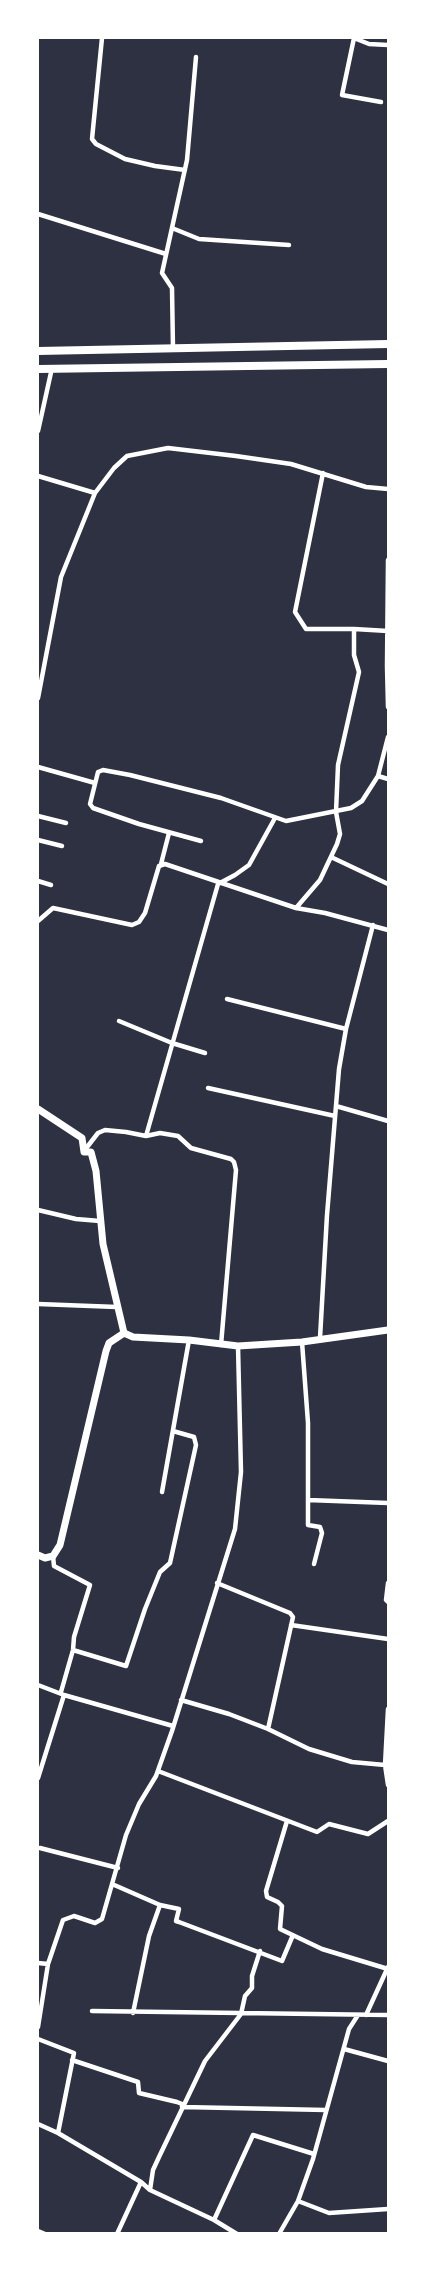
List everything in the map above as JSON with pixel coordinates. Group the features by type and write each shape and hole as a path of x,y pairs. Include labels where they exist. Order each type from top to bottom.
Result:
{"main road":[{"path":"38,351 388,344"},
{"path":"108,350 108,367"},
{"path":"38,369 388,364"},
{"path":"38,1109 82,1138 84,1152 91,1152 96,1171 103,1244 124,1333"},
{"path":"124,1333 133,1337 189,1340 238,1346 302,1342 388,1330"},
{"path":"38,1555 45,1558 53,1556 60,1545 106,1350 109,1342 124,1333"}],"street":[{"path":"102,38 92,139 96,144 125,159 185,170"},
{"path":"381,102 342,95 354,38 369,44 388,45"},
{"path":"173,349 172,288 162,273 185,170 196,57"},
{"path":"38,214 166,254"},
{"path":"172,228 199,239 289,245"},
{"path":"38,431 52,368"},
{"path":"38,698 61,577 95,493 114,468 127,456 168,448 291,464 366,487 388,489"},
{"path":"323,473 295,612 306,630 354,628 388,631"},
{"path":"38,476 95,493"},
{"path":"388,560 388,707"},
{"path":"296,908 320,880 340,834 336,812 338,765 359,672 354,655 354,628"},
{"path":"201,841 92,808 90,804 95,782 100,771 130,775 221,798 286,821 336,812 351,808 362,801 378,776 388,738"},
{"path":"38,767 95,782"},
{"path":"378,776 388,779"},
{"path":"38,816 66,823"},
{"path":"146,1136 218,884 248,865 275,818"},
{"path":"38,921 53,908 132,925 139,922 145,913 170,832"},
{"path":"38,840 62,846"},
{"path":"331,857 388,884"},
{"path":"161,864 296,908 325,913 388,930"},
{"path":"38,881 51,885"},
{"path":"320,1338 326,1215 336,1106 346,1029 373,925"},
{"path":"227,998 346,1029"},
{"path":"119,1021 172,1043 205,1053"},
{"path":"208,1088 335,1116"},
{"path":"336,1106 388,1121"},
{"path":"84,1152 98,1133 105,1130 146,1136 160,1133 178,1136 191,1148 231,1158 234,1162 236,1170 221,1345"},
{"path":"38,1210 76,1219 100,1221"},
{"path":"38,1304 117,1307"},
{"path":"162,1492 189,1340"},
{"path":"302,1342 308,1423 308,1525 320,1527 322,1533 314,1564"},
{"path":"38,2027 48,1964 63,1920 74,1916 95,1923 102,1919 139,1804 158,1771 235,1529 241,1472 238,1346"},
{"path":"73,1650 126,1666 160,1572 170,1563 196,1445 194,1437 173,1431"},
{"path":"308,1500 388,1503"},
{"path":"38,1778 63,1693 73,1650 74,1637 90,1585 54,1566 53,1556"},
{"path":"217,1583 290,1613 293,1617 268,1729"},
{"path":"388,1583 386,1600 388,1602"},
{"path":"291,1625 388,1639"},
{"path":"38,1685 173,1726"},
{"path":"181,1700 268,1729 309,1749 352,1762 385,1765"},
{"path":"388,1709 385,1765 388,1784"},
{"path":"158,1771 317,1832 329,1824 368,1834 388,1820"},
{"path":"288,1821 266,1894 267,1897 282,1906 280,1929 322,1949 388,1968 366,2015"},
{"path":"40,1848 118,1868"},
{"path":"112,1884 160,1905 178,1909 176,1921 178,1922 282,1961 293,1934"},
{"path":"133,2013 149,1936 160,1905"},
{"path":"150,2190 153,2170 205,2061 241,2014 245,1996 253,1986 252,1976 260,1952"},
{"path":"38,1964 48,1964"},
{"path":"92,2011 388,2015"},
{"path":"279,2234 298,2202 314,2154 349,2029 358,2015"},
{"path":"38,2038 74,2052 58,2133"},
{"path":"344,2049 388,2061"},
{"path":"72,2060 138,2082 138,2093 177,2102 182,2104 182,2107"},
{"path":"182,2107 326,2110"},
{"path":"38,2124 58,2133 142,2182 150,2190 214,2220 237,2234"},
{"path":"214,2220 253,2135 314,2154"},
{"path":"117,2234 142,2182"},
{"path":"298,2202 329,2213 388,2209"},
{"path":"38,2231 45,2234"}]}
